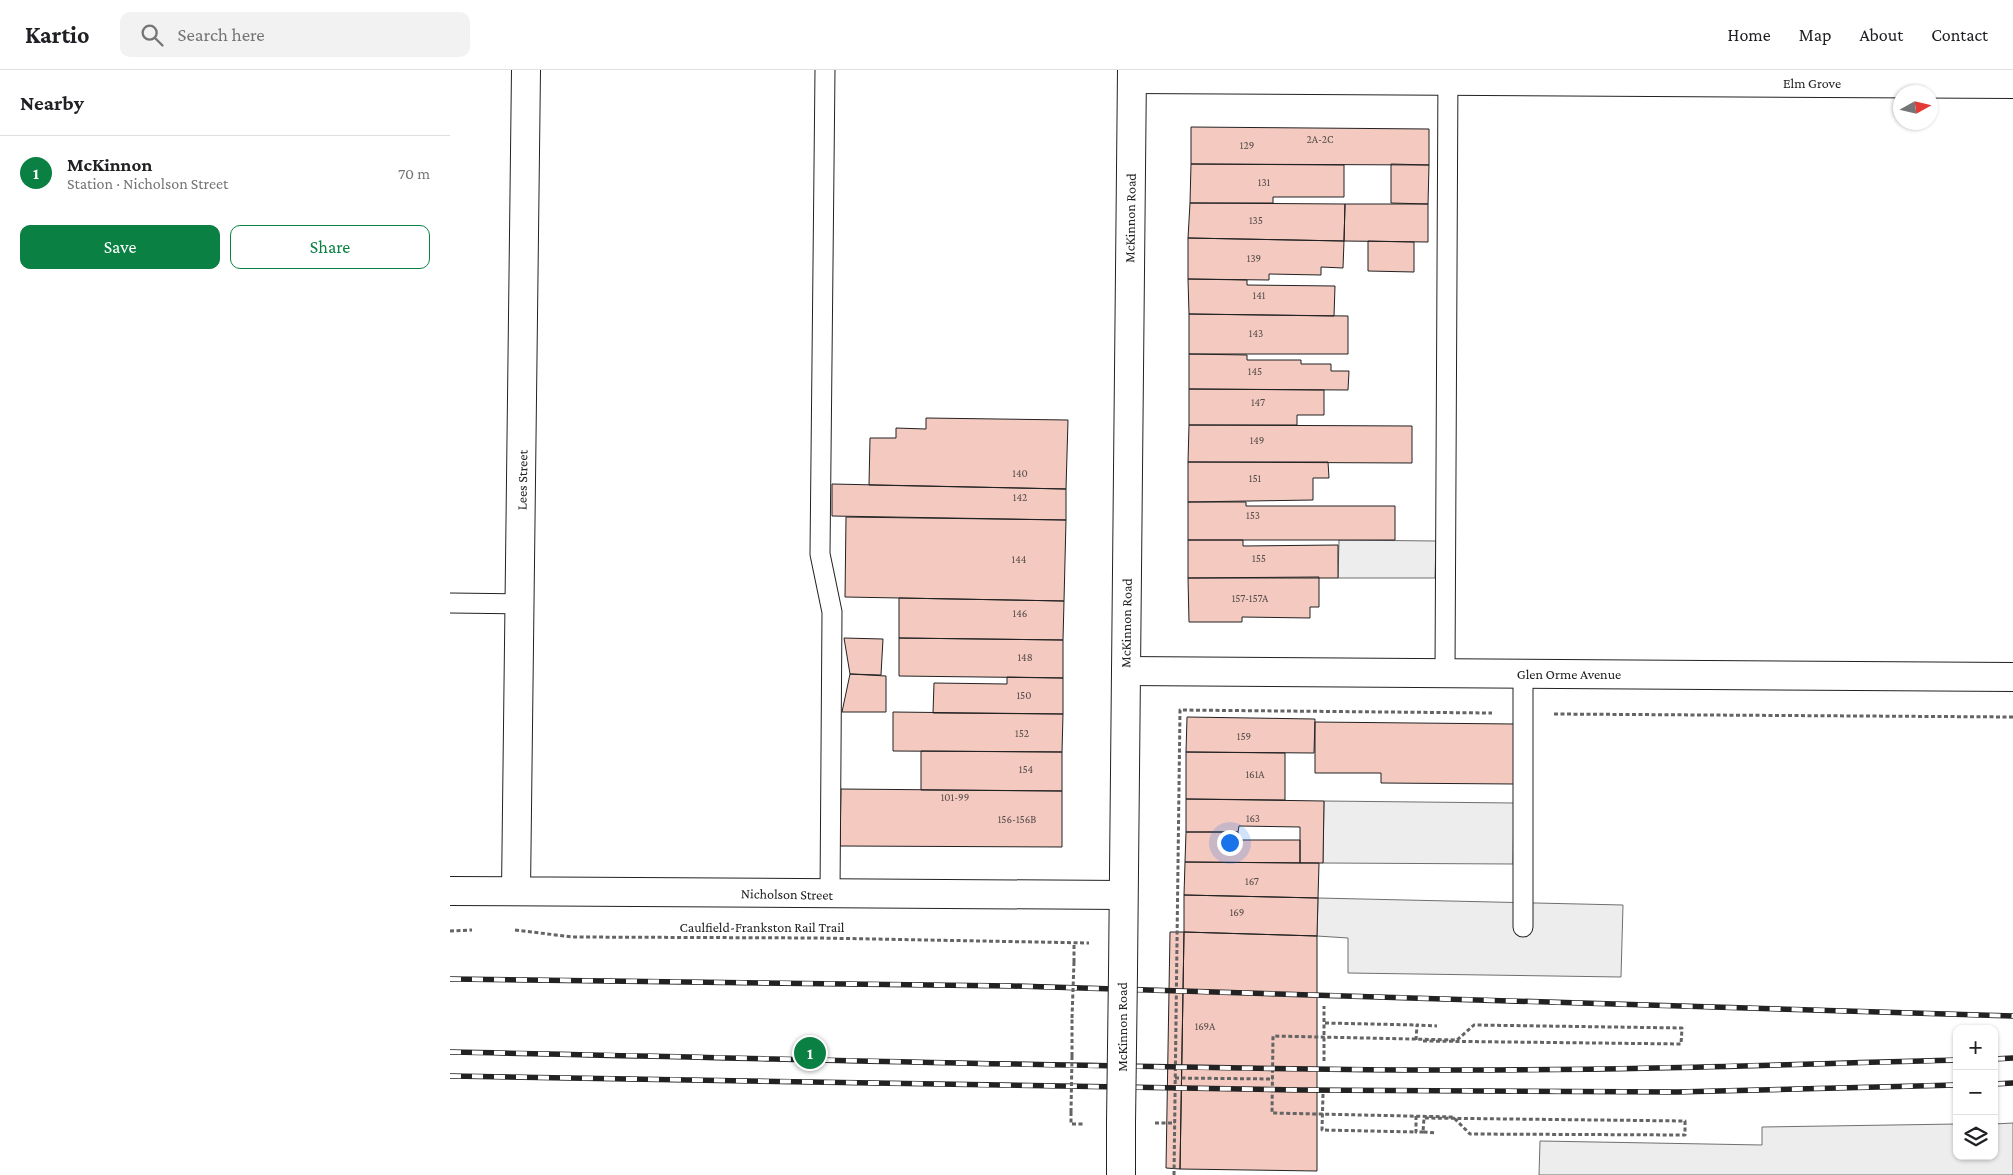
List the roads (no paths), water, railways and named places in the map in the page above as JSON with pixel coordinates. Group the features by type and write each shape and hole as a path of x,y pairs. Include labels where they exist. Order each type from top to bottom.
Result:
{"street":[{"name":"Lees Street","path":"516,891 521,604 526,70"},
{"name":"Elm Grove","path":"1132,74 1448,75 2013,84"},
{"name":"McKinnon Road","path":"1121,1175 1132,74"},
{"name":"Glen Orme Avenue","path":"1126,671 2013,677"},
{"name":"Nicholson Street","path":"450,891 1123,895"}],"lane":[{"path":"825,70 820,554 832,612 830,894"},
{"path":"1445,673 1448,75"},
{"path":"450,603 521,604"},
{"path":"1523,674 1523,927"}],"railway":[{"path":"450,979 1013,986 2013,1016"},
{"path":"450,1052 1056,1065 1419,1070 1621,1069 1953,1060"},
{"path":"1998,1059 2013,1058"},
{"path":"450,1076 1300,1090 1677,1092 1953,1085"},
{"path":"1998,1084 2013,1083"}],"place":[{"name":"McKinnon","path":"810,1053"}]}
